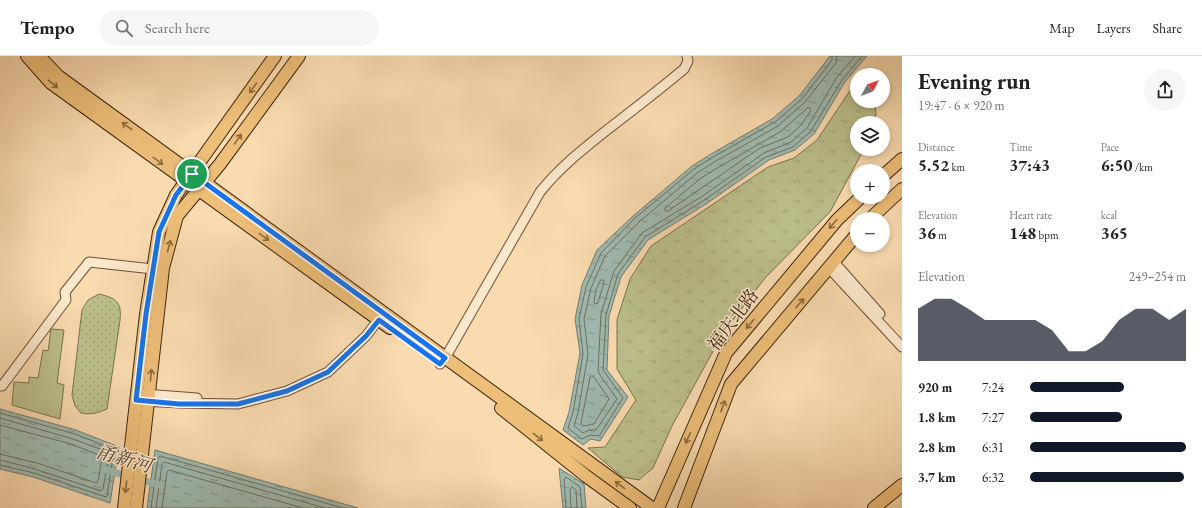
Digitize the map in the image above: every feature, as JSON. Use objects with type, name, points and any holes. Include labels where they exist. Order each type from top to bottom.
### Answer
[{"type":"main road","points":[[26,56],[51,83],[202,186],[380,315],[442,361],[586,476],[630,508]]},
{"type":"main road","points":[[39,56],[58,76],[189,178]]},
{"type":"main road","points":[[136,508],[144,442],[142,397],[146,314],[159,232],[176,195],[275,56]]},
{"type":"main road","points":[[124,508],[132,439],[142,397],[163,268],[177,216],[220,164],[299,56]]},
{"type":"main road","points":[[890,170],[902,159]]},
{"type":"main road","points":[[877,212],[902,189]]},
{"type":"main road","name":"福庆北路","points":[[658,508],[726,353],[836,220],[853,204]]},
{"type":"main road","points":[[684,508],[731,384],[850,243]]},
{"type":"main road","points":[[442,361],[566,446],[652,508]]},
{"type":"main road","points":[[874,508],[902,485]]},
{"type":"street","points":[[442,361],[540,192],[563,166],[684,69],[688,61],[687,56]]},
{"type":"street","points":[[0,386],[2,386],[66,300],[65,292],[89,262],[153,269]]},
{"type":"street","points":[[832,265],[902,340]]},
{"type":"street","points":[[832,265],[902,347]]},
{"type":"street","points":[[142,397],[202,399],[238,398],[281,388],[321,370],[358,339],[380,315]]},
{"type":"green space","points":[[850,90],[850,108],[876,108],[875,116],[850,116],[850,156],[860,156],[856,164],[850,164],[850,175],[830,212],[765,278],[723,333],[672,426],[653,468],[639,480],[622,477],[588,448],[605,447],[636,400],[617,369],[617,320],[630,279],[651,246],[768,167],[794,158],[817,140]]},
{"type":"green space","points":[[99,294],[110,297],[117,302],[120,309],[120,320],[107,409],[101,412],[85,414],[81,413],[75,406],[72,395],[82,310],[88,300]]},
{"type":"green space","points":[[51,329],[64,330],[57,383],[64,385],[60,419],[12,405],[14,382],[29,383],[29,377],[38,378],[43,350],[48,351]]},
{"type":"water","points":[[830,56],[867,56],[857,68],[850,68],[850,76],[814,134],[795,150],[769,160],[706,204],[648,240],[621,277],[609,316],[607,370],[628,397],[600,441],[591,439],[583,445],[563,430],[569,412],[580,353],[575,319],[582,285],[597,250],[633,216],[692,166],[772,119],[799,96]]},
{"type":"water","points":[[0,409],[76,430],[119,447],[110,503],[33,477],[0,469]]},
{"type":"water","points":[[155,450],[358,508],[147,508]]},
{"type":"water","points":[[559,468],[584,484],[586,508],[563,508]]},
{"type":"waterway","name":"甬新河","points":[[106,470],[159,485]]},
{"type":"route","points":[[192,174],[445,358],[440,364],[379,320],[366,336],[328,372],[287,391],[238,404],[179,404],[136,400],[146,314],[159,232],[176,195],[192,174]]}]
